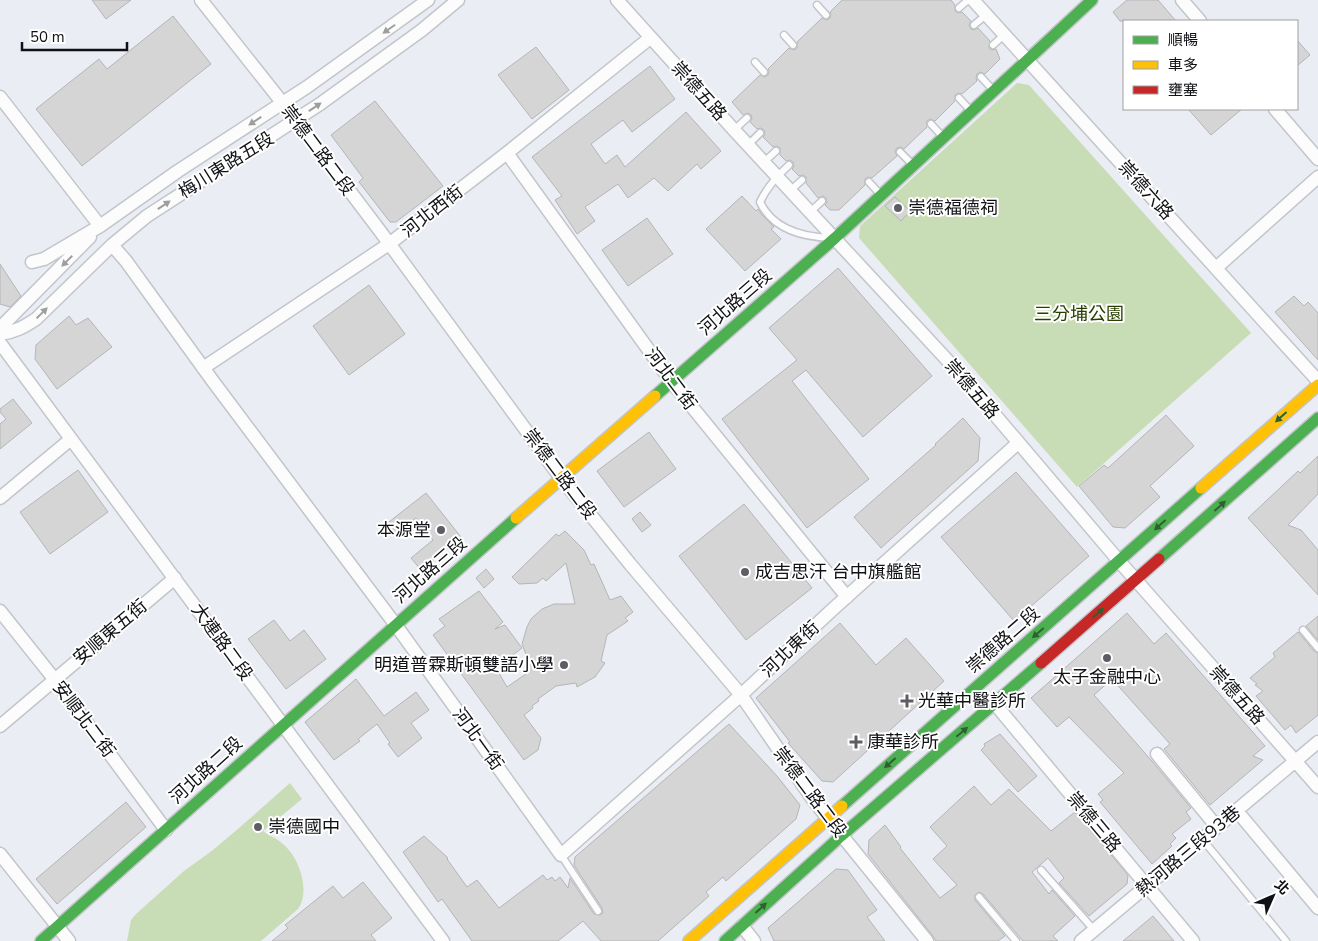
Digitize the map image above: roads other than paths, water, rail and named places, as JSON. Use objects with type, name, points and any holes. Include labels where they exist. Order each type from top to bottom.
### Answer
[{"type":"main road","name":"河北路三段","points":[[395,624],[835,238],[1092,0]]},
{"type":"main road","name":"崇德路二段","points":[[688,941],[1318,385]]},
{"type":"main road","points":[[725,941],[841,836],[995,704],[1318,418]]},
{"type":"main road","name":"河北路二段","points":[[41,941],[395,624]]},
{"type":"street","name":"崇德二路二段","points":[[201,0],[296,120],[562,478],[630,564],[741,695],[772,742],[841,836],[927,941]]},
{"type":"street","name":"梅川東路五段","points":[[32,262],[44,259],[100,226],[178,171],[282,103],[428,0]]},
{"type":"street","name":"梅川東路五段","points":[[0,334],[14,332],[36,319],[112,245],[147,216],[183,191],[296,120],[422,30],[458,0]]},
{"type":"street","name":"崇德五路","points":[[617,0],[734,130],[962,376],[1119,561],[1318,787]]},
{"type":"street","name":"崇德六路","points":[[973,0],[1318,381]]},
{"type":"street","points":[[1182,0],[1199,20]]},
{"type":"street","name":"河北西街","points":[[203,368],[389,244],[507,153],[650,38]]},
{"type":"street","points":[[0,97],[100,226]]},
{"type":"street","points":[[1276,110],[1318,159]]},
{"type":"street","name":"河北二街","points":[[507,153],[671,381],[847,597]]},
{"type":"street","points":[[1216,268],[1318,177]]},
{"type":"street","name":"梅川東路五段","points":[[0,328],[100,226]]},
{"type":"street","name":"河北一街","points":[[112,245],[126,260],[203,368],[395,624],[561,855]]},
{"type":"street","name":"大連路二段","points":[[0,343],[443,941]]},
{"type":"street","points":[[0,498],[71,439]]},
{"type":"street","name":"河北東街","points":[[561,855],[741,695],[1018,443]]},
{"type":"street","name":"安順東五街","points":[[0,726],[175,578]]},
{"type":"street","name":"安順北二街","points":[[0,611],[55,680],[166,830]]},
{"type":"street","name":"崇德三路","points":[[995,704],[1193,941]]},
{"type":"street","name":"熱河路三段93巷","points":[[1081,941],[1318,742]]},
{"type":"street","points":[[1156,754],[1217,827]]},
{"type":"street","points":[[1237,811],[1318,908]]},
{"type":"street","points":[[0,854],[69,941]]},
{"type":"street","points":[[742,926],[754,941]]},
{"type":"lane","points":[[959,8],[968,0]]},
{"type":"lane","points":[[817,6],[826,15]]},
{"type":"lane","points":[[974,25],[986,15]]},
{"type":"lane","points":[[784,35],[794,45]]},
{"type":"lane","points":[[993,45],[1004,35]]},
{"type":"lane","points":[[755,62],[764,72]]},
{"type":"lane","points":[[981,77],[994,90]]},
{"type":"lane","points":[[959,98],[972,111]]},
{"type":"lane","points":[[734,130],[746,118]]},
{"type":"lane","points":[[931,124],[943,137]]},
{"type":"lane","points":[[748,145],[760,133]]},
{"type":"lane","points":[[764,162],[776,151]]},
{"type":"lane","points":[[900,152],[913,165]]},
{"type":"lane","points":[[789,165],[777,176],[760,202],[764,211],[782,227],[797,233],[813,237],[835,238]]},
{"type":"lane","points":[[791,190],[802,180]]},
{"type":"lane","points":[[869,182],[881,195]]},
{"type":"lane","points":[[810,212],[822,202]]},
{"type":"lane","points":[[1303,630],[1318,648]]},
{"type":"lane","points":[[1202,840],[1286,941]]},
{"type":"lane","points":[[561,855],[598,911]]},
{"type":"lane","points":[[1041,870],[1094,930]]},
{"type":"lane","points":[[978,897],[1016,941]]},
{"type":"place","name":"崇德福德祠","points":[[898,208]]},
{"type":"place","name":"本源堂","points":[[441,530]]},
{"type":"place","name":"成吉思汗 台中旗艦館","points":[[745,572]]},
{"type":"place","name":"太子金融中心","points":[[1107,658]]},
{"type":"place","name":"明道普霖斯頓雙語小學","points":[[564,665]]},
{"type":"place","name":"光華中醫診所","points":[[907,701]]},
{"type":"place","name":"康華診所","points":[[856,742]]},
{"type":"place","name":"崇德國中","points":[[258,827]]},
{"type":"park label","name":"三分埔公園","points":[[1079,314]]}]
